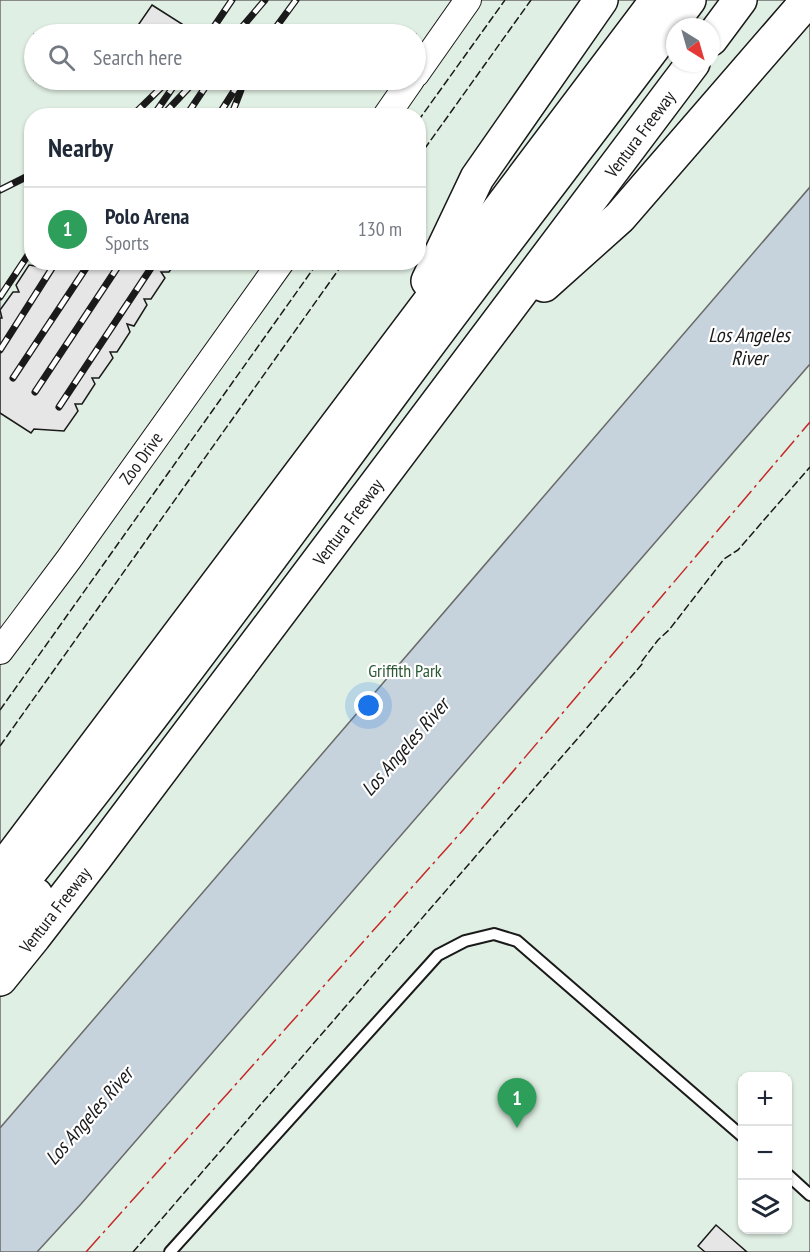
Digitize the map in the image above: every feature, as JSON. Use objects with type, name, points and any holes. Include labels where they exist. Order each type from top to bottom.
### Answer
[{"type":"highway","points":[[399,344],[477,178],[601,0]]},
{"type":"highway","points":[[0,872],[657,0]]},
{"type":"highway","points":[[0,909],[54,843],[185,672],[689,0]]},
{"type":"highway","points":[[694,18],[708,0]]},
{"type":"highway","points":[[720,27],[740,0]]},
{"type":"highway","points":[[489,335],[620,217],[808,0]]},
{"type":"highway","points":[[0,941],[79,842],[666,56]]},
{"type":"highway","name":"Ventura Freeway","points":[[0,979],[77,882],[686,72]]},
{"type":"street","points":[[426,60],[468,0]]},
{"type":"street","points":[[392,108],[404,90]]},
{"type":"street","name":"Zoo Drive","points":[[0,651],[69,559],[275,270]]},
{"type":"lane","points":[[170,1252],[438,955],[465,941],[494,934],[517,940],[738,1133]]},
{"type":"lane","points":[[792,1179],[810,1195]]},
{"type":"green space","name":"Griffith Park","points":[[0,0],[810,0],[810,1252],[0,1252]]},
{"type":"water","name":"Los Angeles River","points":[[810,187],[810,364],[81,1204],[37,1252],[0,1252],[0,1128]]},
{"type":"building","points":[[152,5],[182,24],[139,24]]},
{"type":"building","points":[[26,270],[170,270],[161,272],[165,278],[151,299],[144,299],[147,305],[134,326],[127,324],[130,332],[117,352],[110,352],[113,358],[99,378],[92,378],[95,384],[82,404],[75,404],[78,411],[64,431],[34,429],[31,433],[0,413],[0,318],[2,318],[0,310],[13,292],[19,292],[16,285]]},
{"type":"building","points":[[716,1225],[747,1252],[705,1252],[698,1246]]},
{"type":"railway","points":[[216,24],[232,0]]},
{"type":"railway","points":[[245,24],[265,0]]},
{"type":"railway","points":[[278,24],[296,0]]},
{"type":"railway","points":[[140,108],[159,90]]},
{"type":"railway","points":[[159,108],[171,90]]},
{"type":"railway","points":[[170,108],[187,90]]},
{"type":"railway","points":[[191,108],[203,90]]},
{"type":"railway","points":[[223,108],[235,90]]},
{"type":"railway","points":[[234,108],[241,90]]},
{"type":"railway","points":[[0,190],[24,178]]},
{"type":"railway","points":[[0,297],[24,261]]},
{"type":"railway","points":[[0,350],[51,270]]},
{"type":"railway","points":[[13,378],[85,270]]},
{"type":"railway","points":[[35,392],[116,270]]},
{"type":"railway","points":[[59,407],[150,270]]},
{"type":"fence","points":[[426,110],[505,0]]},
{"type":"fence","points":[[426,147],[531,0]]},
{"type":"fence","points":[[0,710],[312,270]]},
{"type":"fence","points":[[0,746],[338,270]]},
{"type":"fence","points":[[133,1252],[643,663],[642,661],[658,640],[669,630],[724,559],[738,550],[810,467]]},
{"type":"power","points":[[86,1252],[464,829],[810,422]]},
{"type":"place","name":"Polo Arena","points":[[517,1128]]}]
